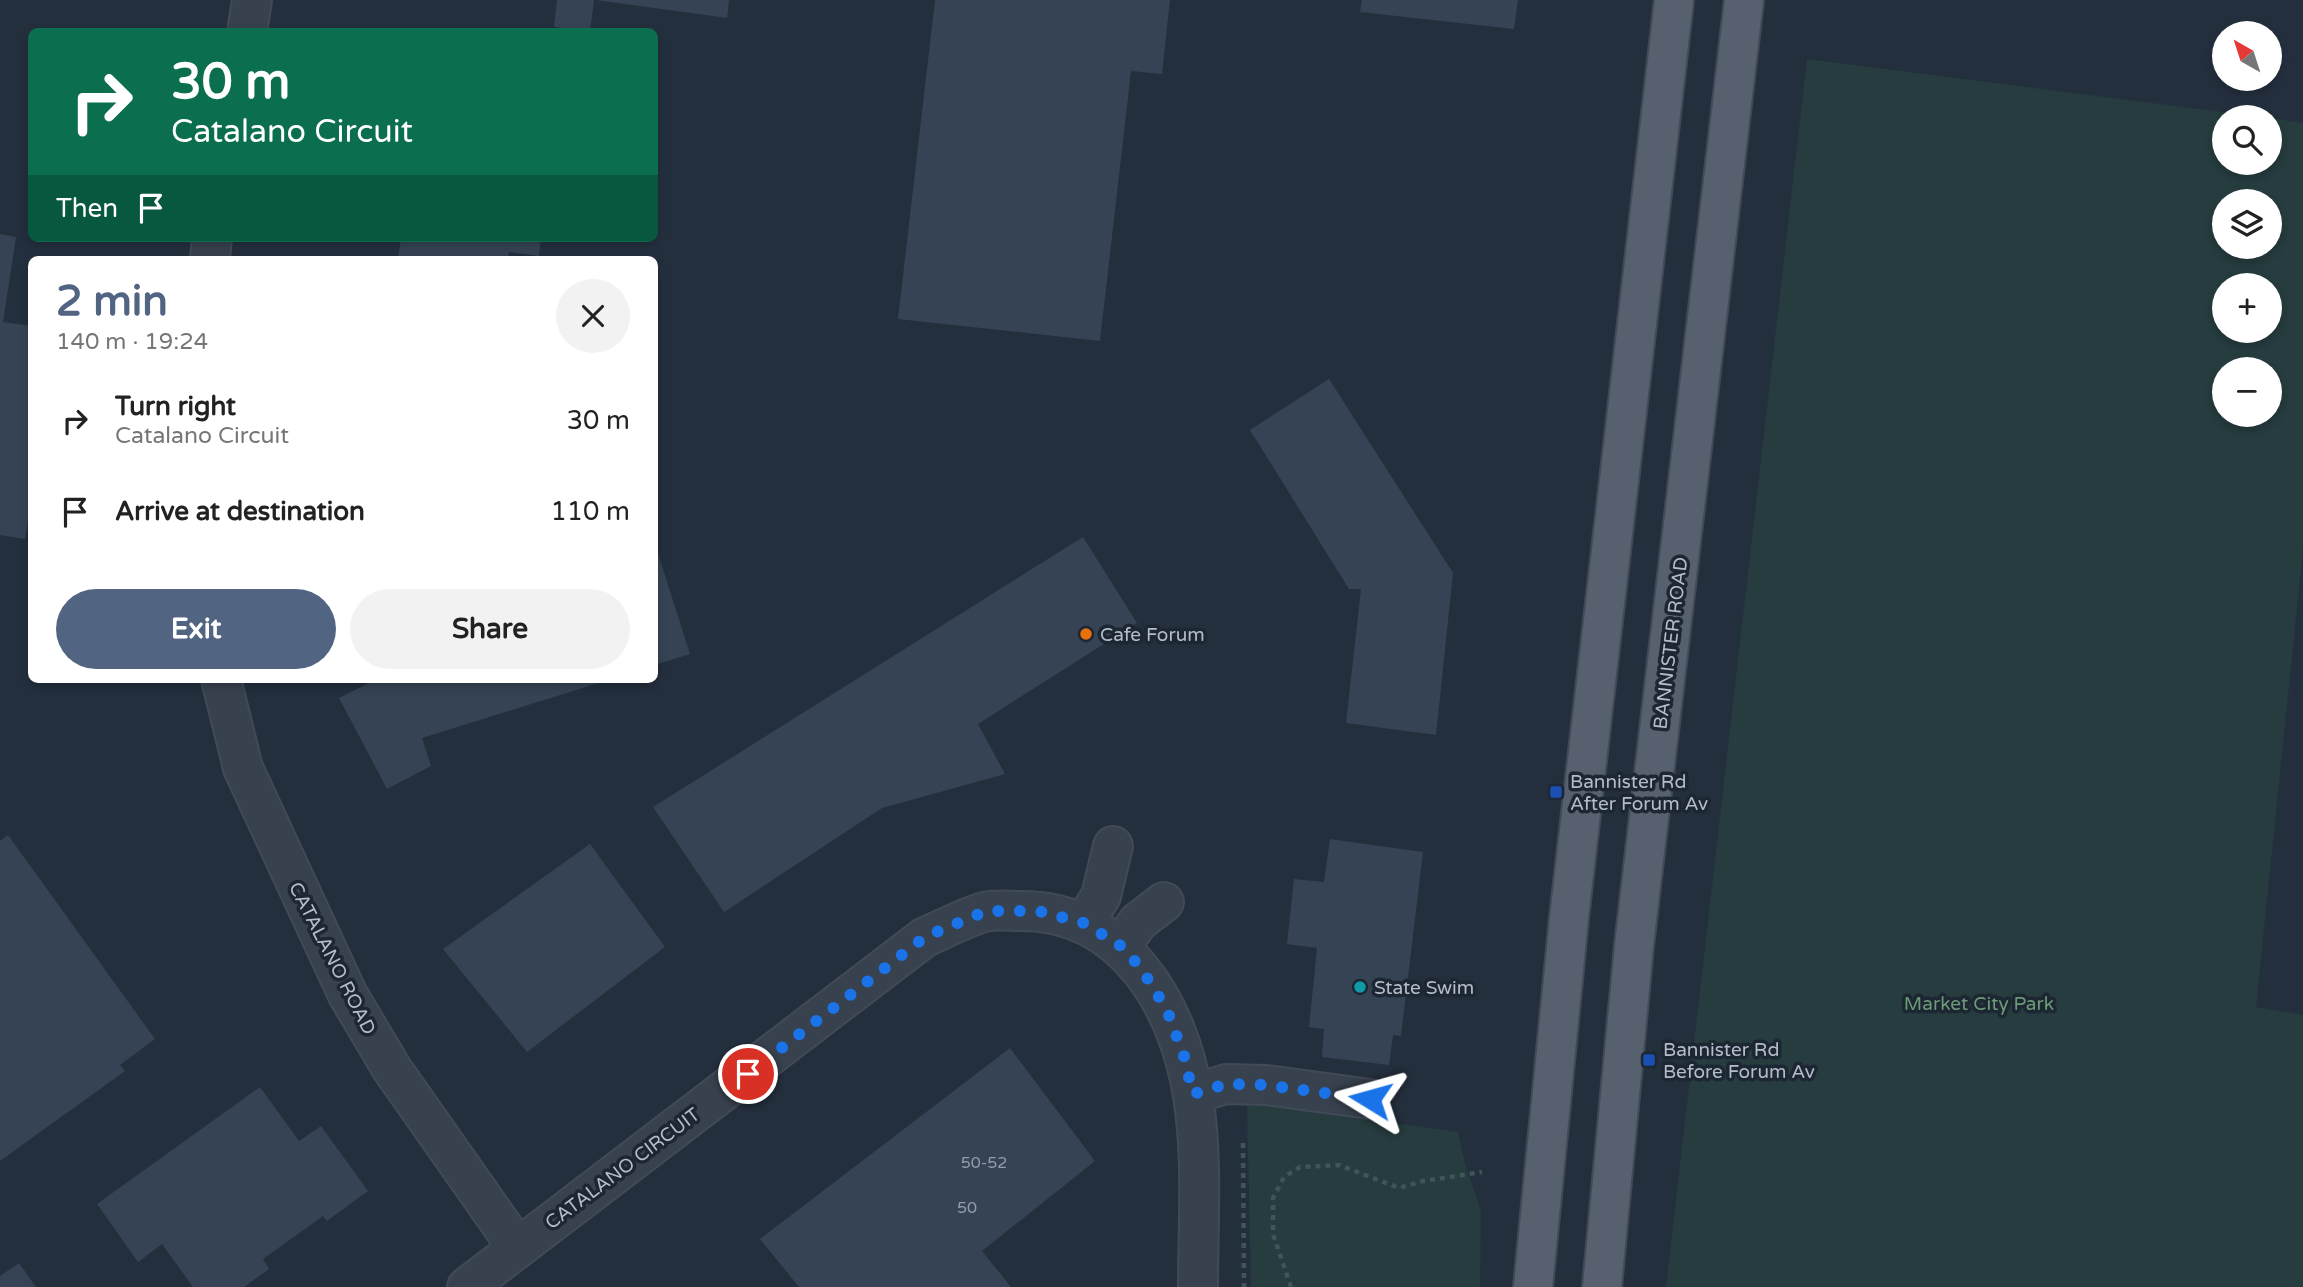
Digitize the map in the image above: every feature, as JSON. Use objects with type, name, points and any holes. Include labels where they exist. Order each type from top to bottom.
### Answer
[{"type":"main road","points":[[1533,1287],[1569,918],[1674,0]]},
{"type":"main road","name":"BANNISTER ROAD","points":[[1602,1287],[1634,946],[1744,0]]},
{"type":"street","points":[[248,28],[252,0]]},
{"type":"street","name":"CATALANO ROAD","points":[[222,683],[243,768],[348,995],[392,1069],[517,1247]]},
{"type":"street","points":[[1084,923],[1101,896],[1113,846]]},
{"type":"street","points":[[1121,946],[1138,922],[1164,902]]},
{"type":"street","name":"CATALANO CIRCUIT","points":[[467,1287],[925,937],[986,911],[1038,911],[1084,923],[1121,946],[1141,968],[1167,1010],[1184,1056],[1198,1132],[1198,1287]]},
{"type":"street","points":[[1193,1094],[1266,1071],[1370,1099]]},
{"type":"path","points":[[1243,1143],[1244,1287]]},
{"type":"path","points":[[1291,1287],[1273,1234],[1273,1198],[1284,1177],[1300,1167],[1339,1165],[1398,1188],[1482,1171]]},
{"type":"green space","name":"Market City Park","points":[[1807,59],[2212,111],[2212,175],[2282,175],[2282,120],[2303,123],[2303,549],[2256,1007],[2303,1015],[2303,1287],[1666,1287]]},
{"type":"green space","points":[[1247,1102],[1458,1132],[1465,1164],[1481,1211],[1480,1287],[1251,1287]]},
{"type":"building","points":[[557,0],[594,0],[590,28],[554,27]]},
{"type":"building","points":[[596,0],[729,0],[727,18]]},
{"type":"building","points":[[935,0],[1170,0],[1162,74],[1131,71],[1100,341],[898,319]]},
{"type":"building","points":[[1362,0],[1518,0],[1514,29],[1360,12]]},
{"type":"building","points":[[0,234],[16,237],[3,322],[28,325],[28,521],[25,539],[0,535]]},
{"type":"building","points":[[400,242],[541,242],[539,256],[509,252],[508,256],[398,256]]},
{"type":"building","points":[[1329,379],[1453,573],[1436,735],[1346,723],[1361,589],[1349,589],[1250,430]]},
{"type":"building","points":[[1083,537],[1137,623],[978,724],[1005,774],[882,808],[724,912],[653,807]]},
{"type":"building","points":[[658,554],[690,654],[658,664]]},
{"type":"building","points":[[369,683],[598,683],[422,738],[431,766],[387,789],[339,698]]},
{"type":"building","points":[[8,835],[155,1039],[120,1065],[125,1071],[0,1161],[0,841]]},
{"type":"building","name":"State Swim","points":[[1330,839],[1423,852],[1401,1036],[1393,1035],[1389,1065],[1322,1057],[1324,1029],[1309,1027],[1317,948],[1287,944],[1294,879],[1324,882]]},
{"type":"building","points":[[590,844],[665,947],[527,1052],[443,949]]},
{"type":"building","points":[[1010,1048],[1095,1161],[982,1251],[1011,1287],[799,1287],[760,1239]]},
{"type":"building","points":[[260,1087],[299,1141],[321,1126],[368,1191],[327,1221],[323,1216],[263,1259],[269,1269],[244,1287],[193,1287],[162,1244],[138,1262],[97,1204]]},
{"type":"building","points":[[19,1263],[36,1287],[0,1287],[0,1276]]},
{"type":"place","name":"Cafe Forum","points":[[1086,634]]},
{"type":"place","name":"Bannister Rd After Forum Av","points":[[1556,792]]},
{"type":"place","name":"State Swim","points":[[1360,987]]},
{"type":"place","name":"Bannister Rd Before Forum Av","points":[[1649,1060]]},
{"type":"route","points":[[748,1074],[925,937],[986,911],[1038,911],[1084,923],[1121,946],[1141,968],[1167,1010],[1184,1056],[1193,1094],[1226,1084],[1266,1085],[1370,1099]]}]
